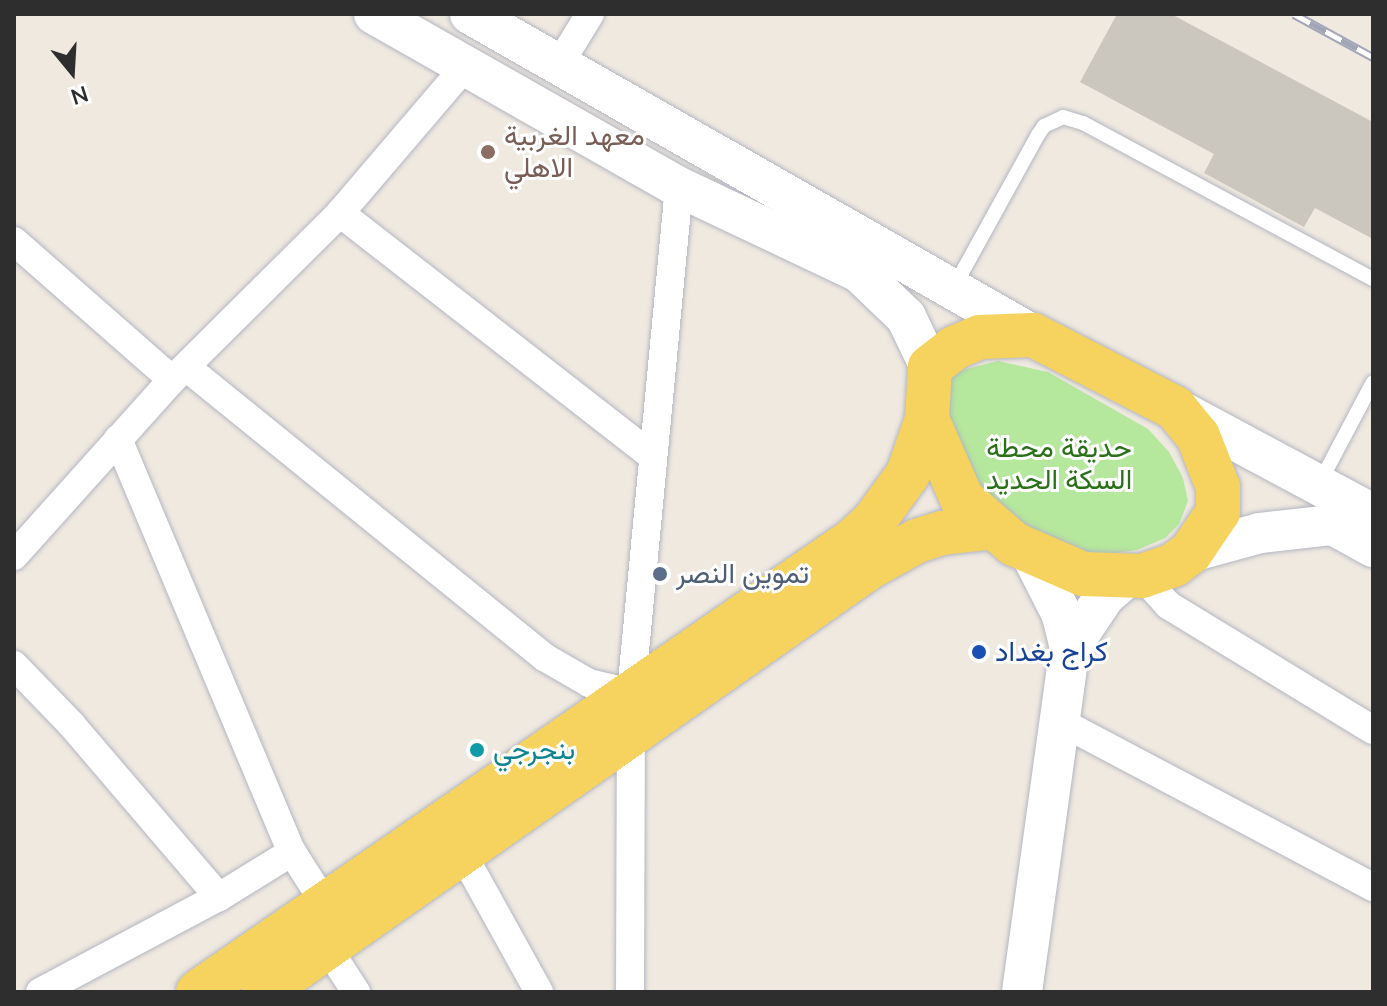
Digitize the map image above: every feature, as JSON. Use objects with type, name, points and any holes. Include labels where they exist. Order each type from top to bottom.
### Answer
[{"type":"main road","points":[[263,992],[462,853],[631,714],[852,541],[874,521],[908,474],[927,419],[930,367],[906,317],[859,272],[679,187],[464,68],[374,14]]},
{"type":"main road","points":[[470,14],[1033,335],[1373,514]]},
{"type":"main road","points":[[930,367],[954,348],[980,337],[1033,335]]},
{"type":"main road","points":[[927,419],[962,499],[994,527],[1030,552],[1083,574],[1134,576],[1174,565],[1191,552],[1218,512],[1218,487],[1198,436],[1175,408]]},
{"type":"main road","points":[[1191,552],[1260,533],[1333,525],[1373,547]]},
{"type":"main road","points":[[198,992],[325,904],[893,553],[942,533],[994,527]]},
{"type":"main road","points":[[1022,992],[1070,648],[1062,615],[1030,552]]},
{"type":"main road","points":[[1070,648],[1105,596],[1134,576]]},
{"type":"street","points":[[560,63],[590,14]]},
{"type":"street","points":[[14,556],[179,373],[340,213],[464,68]]},
{"type":"street","points":[[630,992],[631,714],[651,455],[679,187]]},
{"type":"street","points":[[340,213],[651,455]]},
{"type":"street","points":[[14,241],[544,657],[589,683],[631,714]]},
{"type":"street","points":[[118,439],[292,852],[325,904]]},
{"type":"street","points":[[1134,576],[1168,605],[1373,730]]},
{"type":"street","points":[[14,665],[71,724],[219,897]]},
{"type":"street","points":[[1061,722],[1373,887]]},
{"type":"street","points":[[40,992],[219,897],[292,852]]},
{"type":"street","points":[[462,853],[539,992]]},
{"type":"street","points":[[327,947],[356,992]]},
{"type":"lane","points":[[954,288],[1038,135],[1053,120],[1063,117],[1083,123],[1373,279]]},
{"type":"lane","points":[[1319,485],[1373,382]]},
{"type":"green space","name":"حديقة محطة السكة الحديد","points":[[998,361],[1048,372],[1148,429],[1169,452],[1183,478],[1188,501],[1179,524],[1165,538],[1137,550],[1105,554],[1066,549],[992,510],[953,455],[943,383],[954,372]]},
{"type":"building","points":[[1117,14],[1171,14],[1373,122],[1373,239],[1315,208],[1304,227],[1204,173],[1214,154],[1080,82]]},
{"type":"railway","points":[[1294,14],[1373,57]]},
{"type":"place","name":"معهد الغربية الاهلي","points":[[488,152]]},
{"type":"place","name":"تموين النصر","points":[[660,574]]},
{"type":"place","name":"كراج بغداد","points":[[979,652]]},
{"type":"place","name":"بنجرجي","points":[[477,750]]}]
